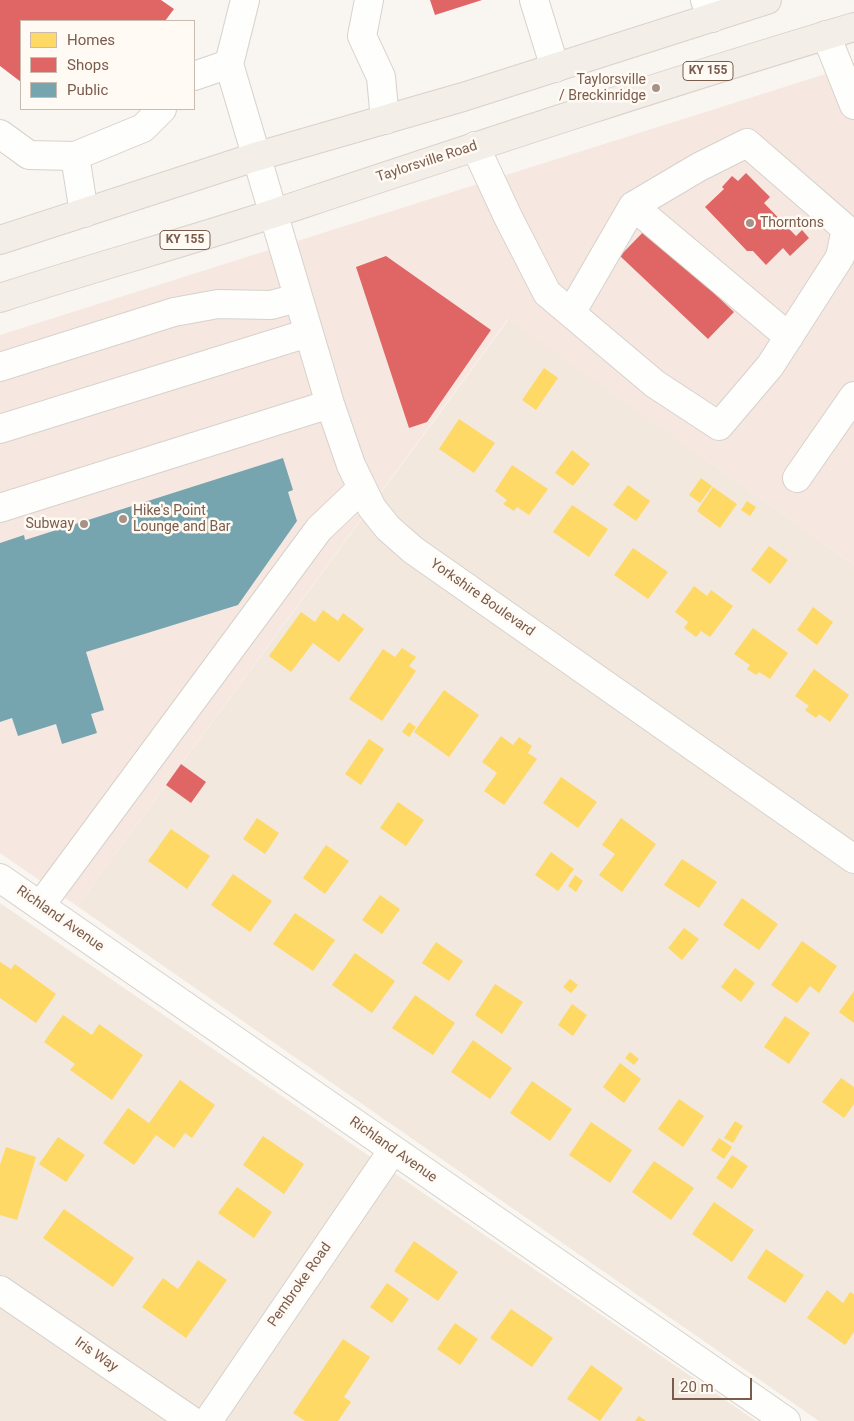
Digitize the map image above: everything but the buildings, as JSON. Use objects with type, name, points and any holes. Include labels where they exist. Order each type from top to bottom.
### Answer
[{"type":"main road","points":[[0,240],[255,158],[555,68],[708,9],[767,0]]},
{"type":"main road","name":"Taylorsville Road","points":[[0,298],[273,214],[720,66],[854,27]]},
{"type":"street","points":[[370,0],[362,36],[381,77],[385,120]]},
{"type":"street","points":[[534,0],[555,68]]},
{"type":"street","points":[[195,76],[228,64],[241,2]]},
{"type":"street","points":[[826,35],[854,104]]},
{"type":"street","name":"Yorkshire Boulevard","points":[[228,64],[330,404],[351,465],[372,508],[388,528],[413,550],[854,859]]},
{"type":"street","points":[[0,134],[29,154],[75,156],[143,128],[161,110]]},
{"type":"street","points":[[475,146],[508,217],[547,293],[570,313],[655,384],[719,426],[770,366],[840,257],[846,228],[747,143],[699,167],[633,206],[570,313]]},
{"type":"street","points":[[75,156],[84,213]]},
{"type":"street","points":[[633,206],[788,337]]},
{"type":"street","points":[[0,367],[174,312],[218,304],[271,305],[297,298]]},
{"type":"street","points":[[0,429],[308,333]]},
{"type":"street","points":[[797,478],[854,396]]},
{"type":"street","points":[[0,508],[330,404]]},
{"type":"street","points":[[40,906],[319,529],[362,488]]},
{"type":"street","name":"Richland Avenue","points":[[0,878],[786,1421]]},
{"type":"street","name":"Pembroke Road","points":[[208,1421],[393,1150]]},
{"type":"street","name":"Iris Way","points":[[0,1290],[192,1421]]},
{"type":"shaded area","points":[[854,65],[854,565],[508,319],[77,906],[0,853],[0,335]]},
{"type":"shaded area","points":[[509,319],[854,565],[854,1421],[819,1421],[77,906]]},
{"type":"shaded area","points":[[0,903],[756,1421],[0,1421]]},
{"type":"place","name":"Taylorsville / Breckinridge","points":[[656,88]]},
{"type":"place","name":"Thorntons","points":[[750,223]]},
{"type":"place","name":"Hike's Point Lounge and Bar","points":[[123,519]]},
{"type":"place","name":"Subway","points":[[84,524]]}]
